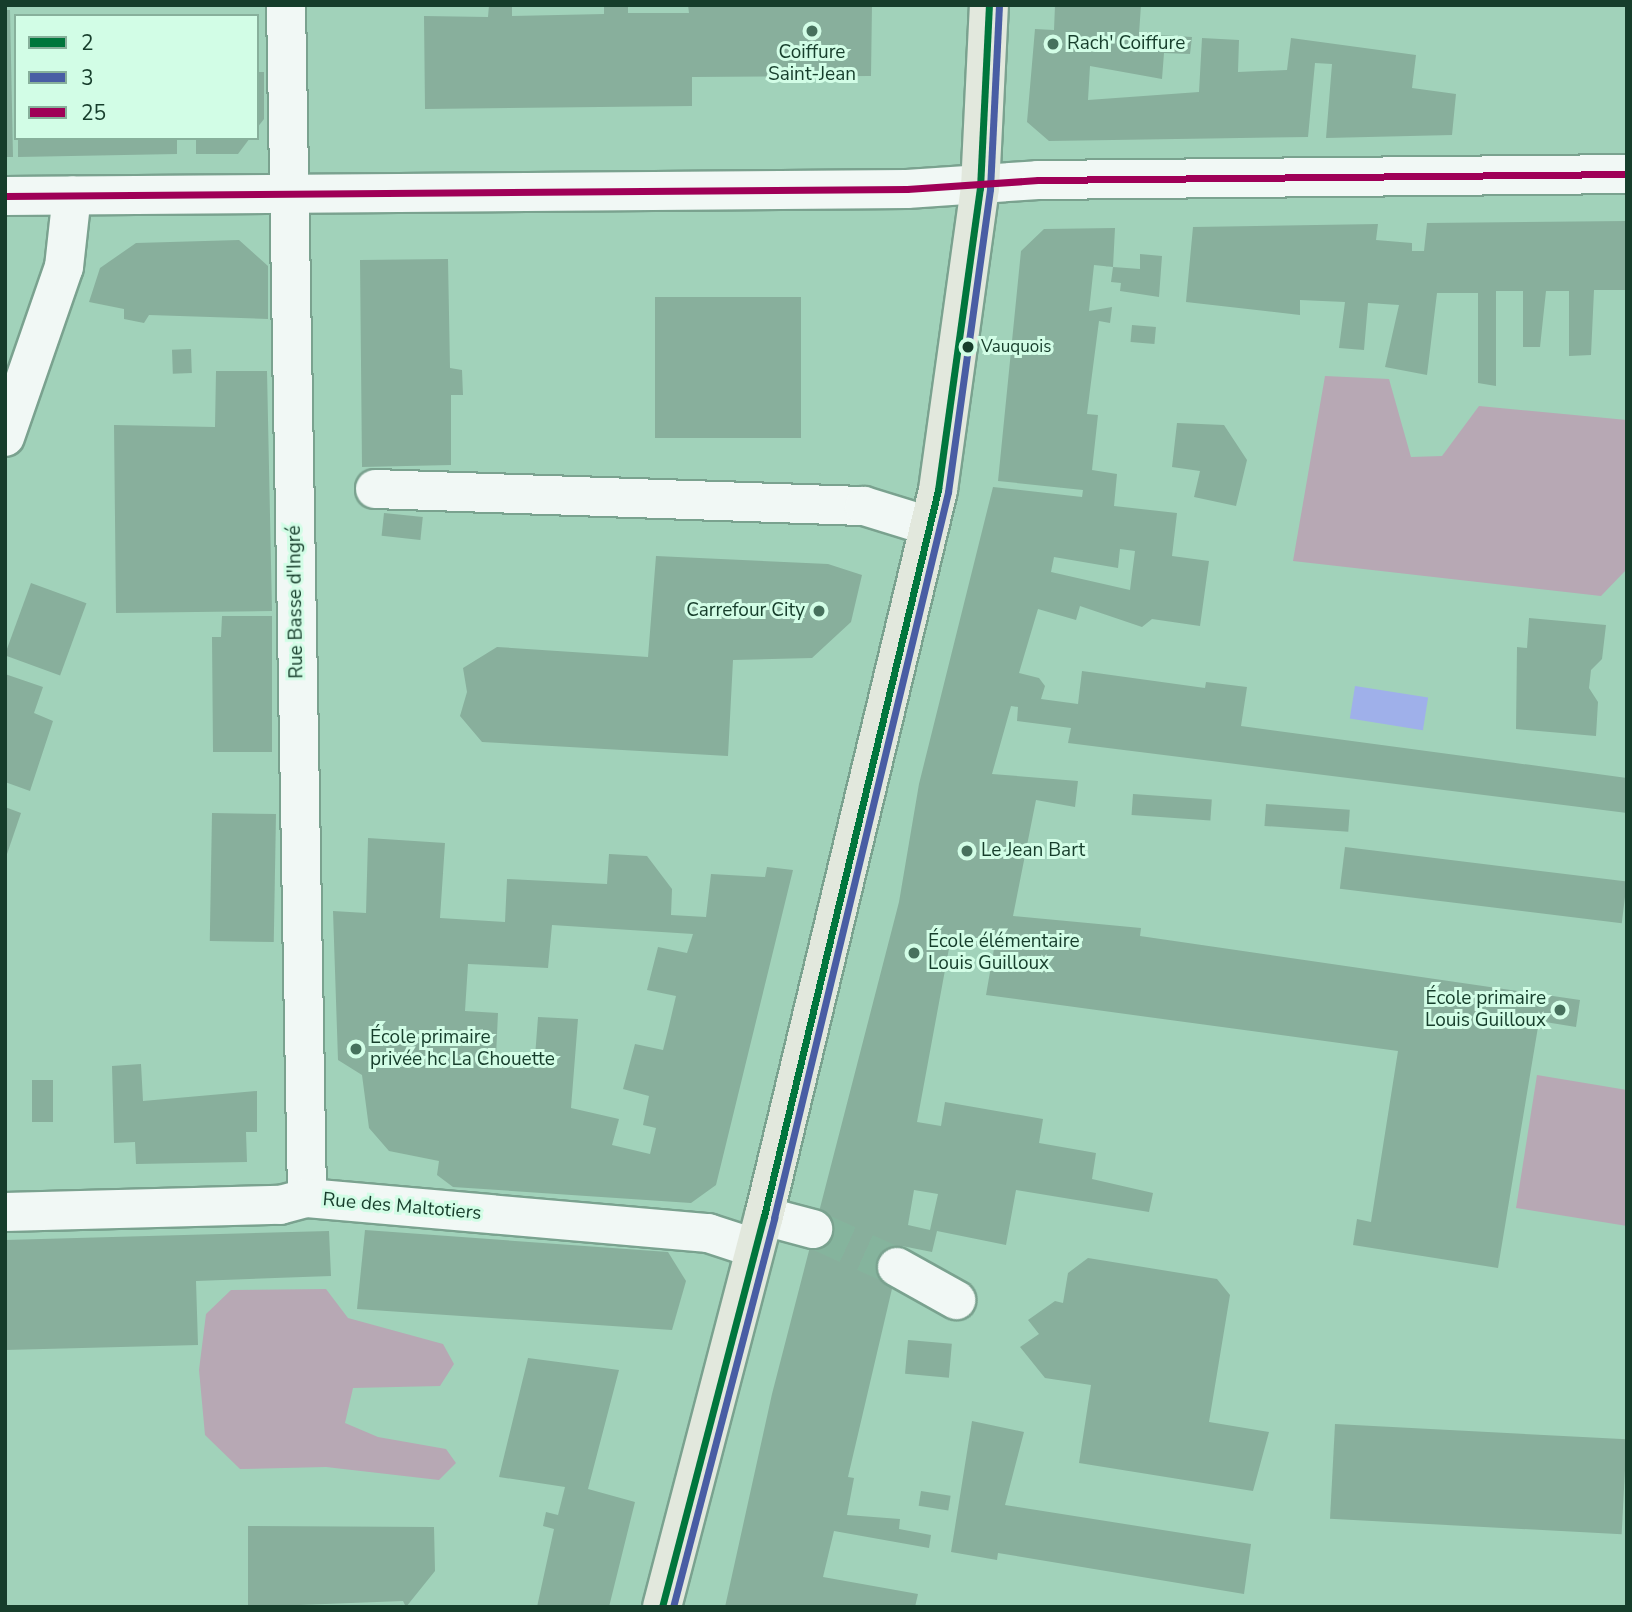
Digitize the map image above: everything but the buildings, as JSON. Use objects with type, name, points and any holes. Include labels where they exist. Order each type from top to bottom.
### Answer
[{"type":"main road","points":[[662,1607],[759,1232],[929,526],[980,188],[989,5]]},
{"type":"street","name":"Rue Basse d'Ingré","points":[[286,5],[287,192],[307,1198]]},
{"type":"street","points":[[5,196],[980,188],[1038,180],[1627,174]]},
{"type":"street","points":[[5,437],[64,267],[72,195]]},
{"type":"street","points":[[375,489],[864,506],[929,526]]},
{"type":"street","name":"Rue des Maltotiers","points":[[5,1212],[280,1205],[307,1198],[708,1233],[813,1229]]},
{"type":"street","points":[[897,1267],[956,1300]]},
{"type":"shaded area","points":[[1325,376],[1389,379],[1411,457],[1442,456],[1479,406],[1627,420],[1627,569],[1601,596],[1293,561]]},
{"type":"shaded area","points":[[1537,1075],[1627,1090],[1627,1226],[1516,1208]]},
{"type":"shaded area","points":[[326,1289],[348,1318],[443,1344],[454,1364],[440,1386],[353,1388],[345,1423],[378,1437],[446,1449],[456,1463],[439,1480],[326,1467],[240,1469],[205,1435],[199,1370],[206,1314],[231,1290]]},
{"type":"water","points":[[1355,686],[1428,698],[1423,730],[1350,719]]},
{"type":"tunnel","points":[[813,1229],[897,1267]]},
{"type":"transit line","name":"2","points":[[662,1607],[764,1216],[938,490],[980,188],[989,5]]},
{"type":"transit line","name":"3","points":[[673,1607],[774,1218],[948,492],[990,189],[999,6]]},
{"type":"transit line","name":"25","points":[[5,196],[907,189],[1038,180],[1627,174]]},
{"type":"place","name":"Coiffure Saint-Jean","points":[[812,31]]},
{"type":"place","name":"Rach' Coiffure","points":[[1053,44]]},
{"type":"place","name":"Vauquois","points":[[968,347]]},
{"type":"place","name":"Carrefour City","points":[[819,611]]},
{"type":"place","name":"Le Jean Bart","points":[[967,851]]},
{"type":"place","name":"École élémentaire Louis Guilloux","points":[[914,953]]},
{"type":"place","name":"École primaire Louis Guilloux","points":[[1560,1010]]},
{"type":"place","name":"École primaire privée hc La Chouette","points":[[356,1049]]}]
